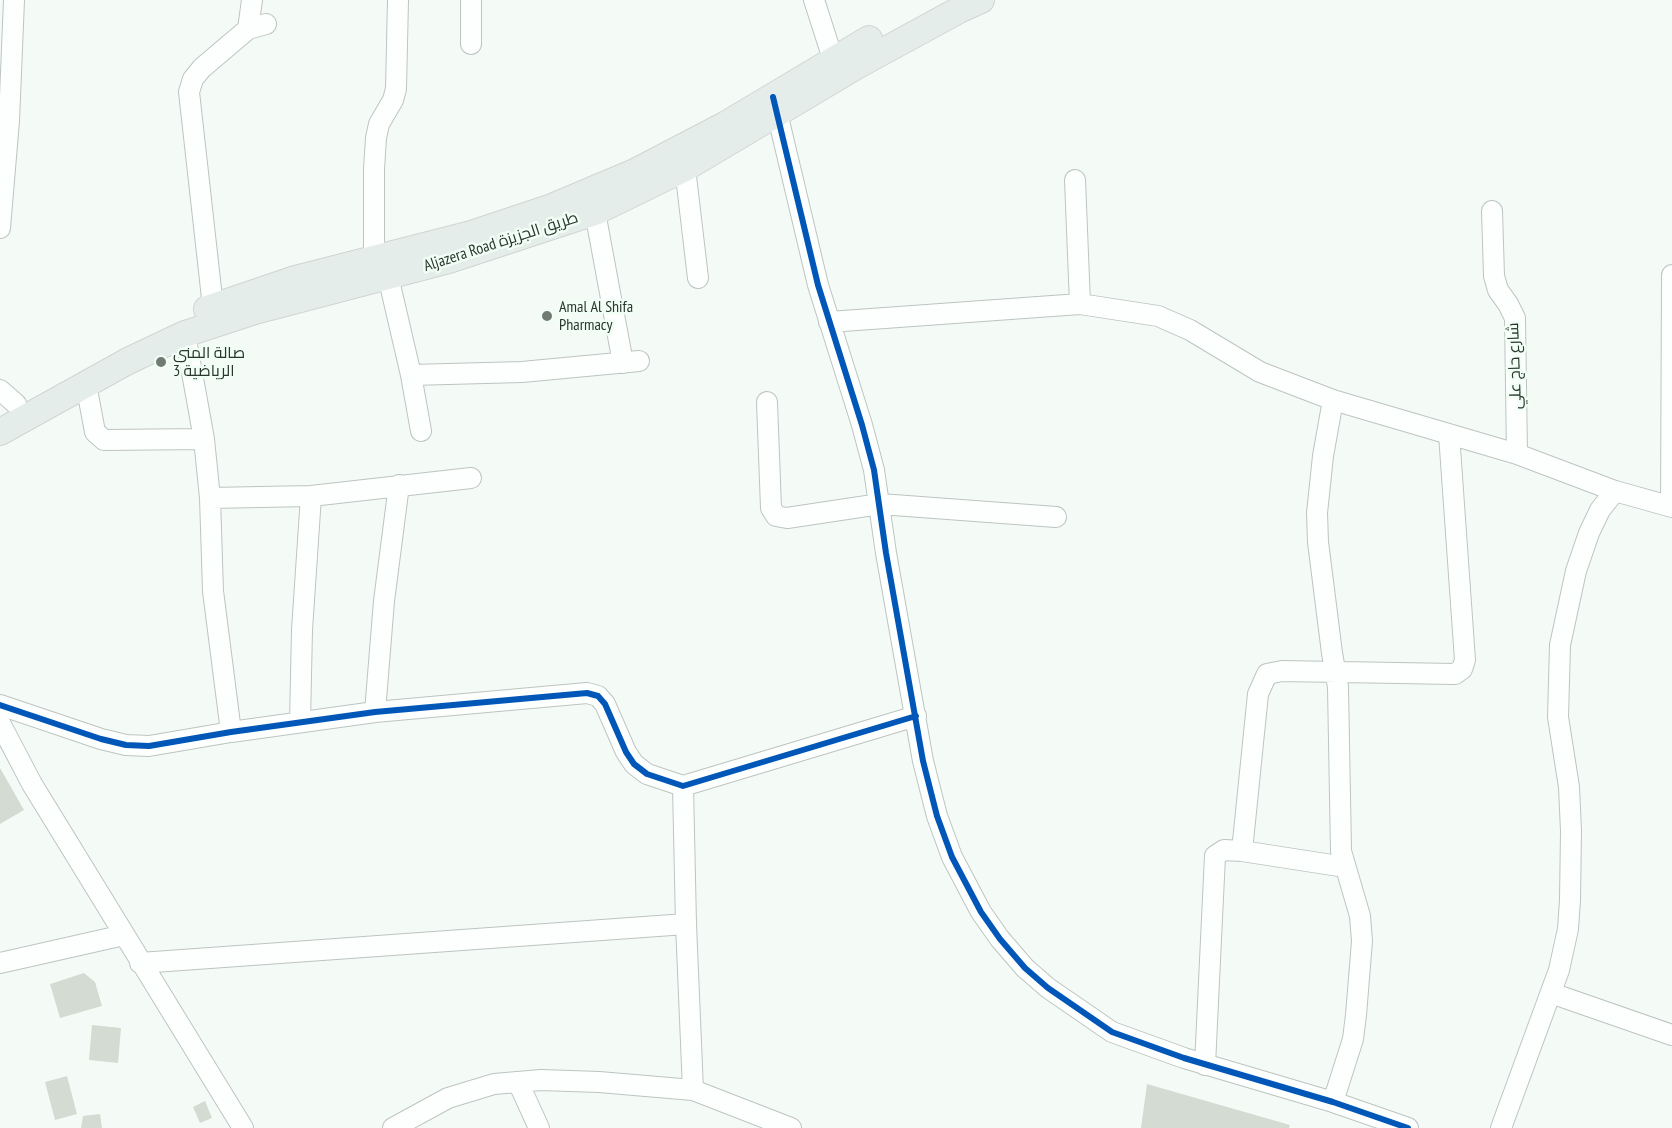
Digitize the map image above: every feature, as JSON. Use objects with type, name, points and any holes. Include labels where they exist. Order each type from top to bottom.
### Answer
[{"type":"main road","name":"Aljazera Road طريق الجزيزة","points":[[5,402],[162,327],[295,279],[381,267],[517,238],[596,212],[685,168],[775,106],[833,59],[940,0]]},
{"type":"main road","name":"Aljazera Road طريق الجزيزة","points":[[0,432],[128,361],[185,334],[552,207],[635,172],[725,125],[775,106],[858,65],[981,0]]},
{"type":"street","points":[[0,228],[14,0]]},
{"type":"street","points":[[213,307],[189,92],[202,68],[257,27],[252,0]]},
{"type":"street","points":[[398,0],[396,89],[393,100],[379,124],[374,169],[381,267],[411,375],[421,431]]},
{"type":"street","points":[[471,0],[471,44]]},
{"type":"street","points":[[814,0],[833,59]]},
{"type":"street","points":[[775,106],[818,285],[862,425],[880,504],[886,553],[923,761],[937,816],[965,884],[1000,939],[1025,968],[1112,1032],[1205,1065],[1333,1102],[1408,1128]]},
{"type":"street","points":[[685,168],[698,278]]},
{"type":"street","points":[[1075,180],[1080,304]]},
{"type":"street","points":[[411,375],[522,372],[631,362],[596,212]]},
{"type":"street","name":"شارع حاج علي","points":[[1492,212],[1494,276],[1497,290],[1508,303],[1515,318],[1517,454]]},
{"type":"street","points":[[829,322],[1080,304],[1158,316],[1190,330],[1260,372],[1333,400],[1517,454],[1615,491],[1671,507],[1672,275]]},
{"type":"street","points":[[185,334],[204,439],[210,498],[213,591],[231,732]]},
{"type":"street","points":[[86,384],[95,432],[104,440],[204,439]]},
{"type":"street","points":[[1333,400],[1323,456],[1317,513],[1321,571],[1338,687],[1341,851],[1360,916],[1362,941],[1353,1039],[1333,1102]]},
{"type":"street","points":[[766,402],[771,508],[776,516],[787,518],[880,504],[1056,517]]},
{"type":"street","points":[[1242,850],[1258,694],[1267,674],[1282,671],[1455,674],[1462,669],[1465,660],[1449,434]]},
{"type":"street","points":[[210,498],[311,496],[471,478]]},
{"type":"street","points":[[375,712],[384,601],[399,485]]},
{"type":"street","points":[[1501,1128],[1559,970],[1568,929],[1571,831],[1569,788],[1558,717],[1560,645],[1576,571],[1589,533],[1600,510],[1615,491]]},
{"type":"street","points":[[300,722],[302,630],[311,496]]},
{"type":"street","points":[[0,705],[101,739],[126,745],[149,746],[375,712],[587,693],[597,696],[605,704],[626,752],[634,764],[647,774],[683,786],[916,716]]},
{"type":"street","points":[[0,723],[32,784],[243,1128]]},
{"type":"street","points":[[683,786],[693,1090]]},
{"type":"street","points":[[1205,1065],[1215,856],[1224,850],[1242,850],[1345,867]]},
{"type":"street","points":[[140,963],[686,924]]},
{"type":"street","points":[[0,963],[124,935]]},
{"type":"street","points":[[1551,993],[1672,1035]]},
{"type":"street","points":[[393,1128],[448,1098],[494,1084],[541,1080],[693,1090],[791,1128]]},
{"type":"street","points":[[518,1082],[539,1128]]},
{"type":"building","points":[[0,768],[24,810],[0,824]]},
{"type":"building","points":[[84,973],[95,982],[102,1006],[60,1018],[50,984]]},
{"type":"building","points":[[92,1025],[121,1028],[118,1063],[89,1060]]},
{"type":"building","points":[[67,1076],[77,1114],[55,1120],[45,1082]]},
{"type":"building","points":[[1147,1084],[1290,1125],[1289,1128],[1141,1128]]},
{"type":"building","points":[[205,1101],[212,1118],[200,1123],[193,1107]]},
{"type":"building","points":[[100,1114],[102,1128],[81,1128],[83,1116]]},
{"type":"cycle path","points":[[773,97],[818,285],[874,470],[886,553],[923,761],[937,816],[952,857],[981,912],[1025,968],[1048,988],[1112,1032],[1184,1058],[1333,1102],[1408,1128]]},
{"type":"cycle path","points":[[0,705],[101,739],[126,745],[149,746],[375,712],[587,693],[598,696],[605,704],[626,752],[634,764],[647,774],[683,786],[916,716]]},
{"type":"place","name":"Amal Al Shifa Pharmacy","points":[[547,316]]},
{"type":"place","name":"صالة المنى الرياضية 3","points":[[161,362]]}]
